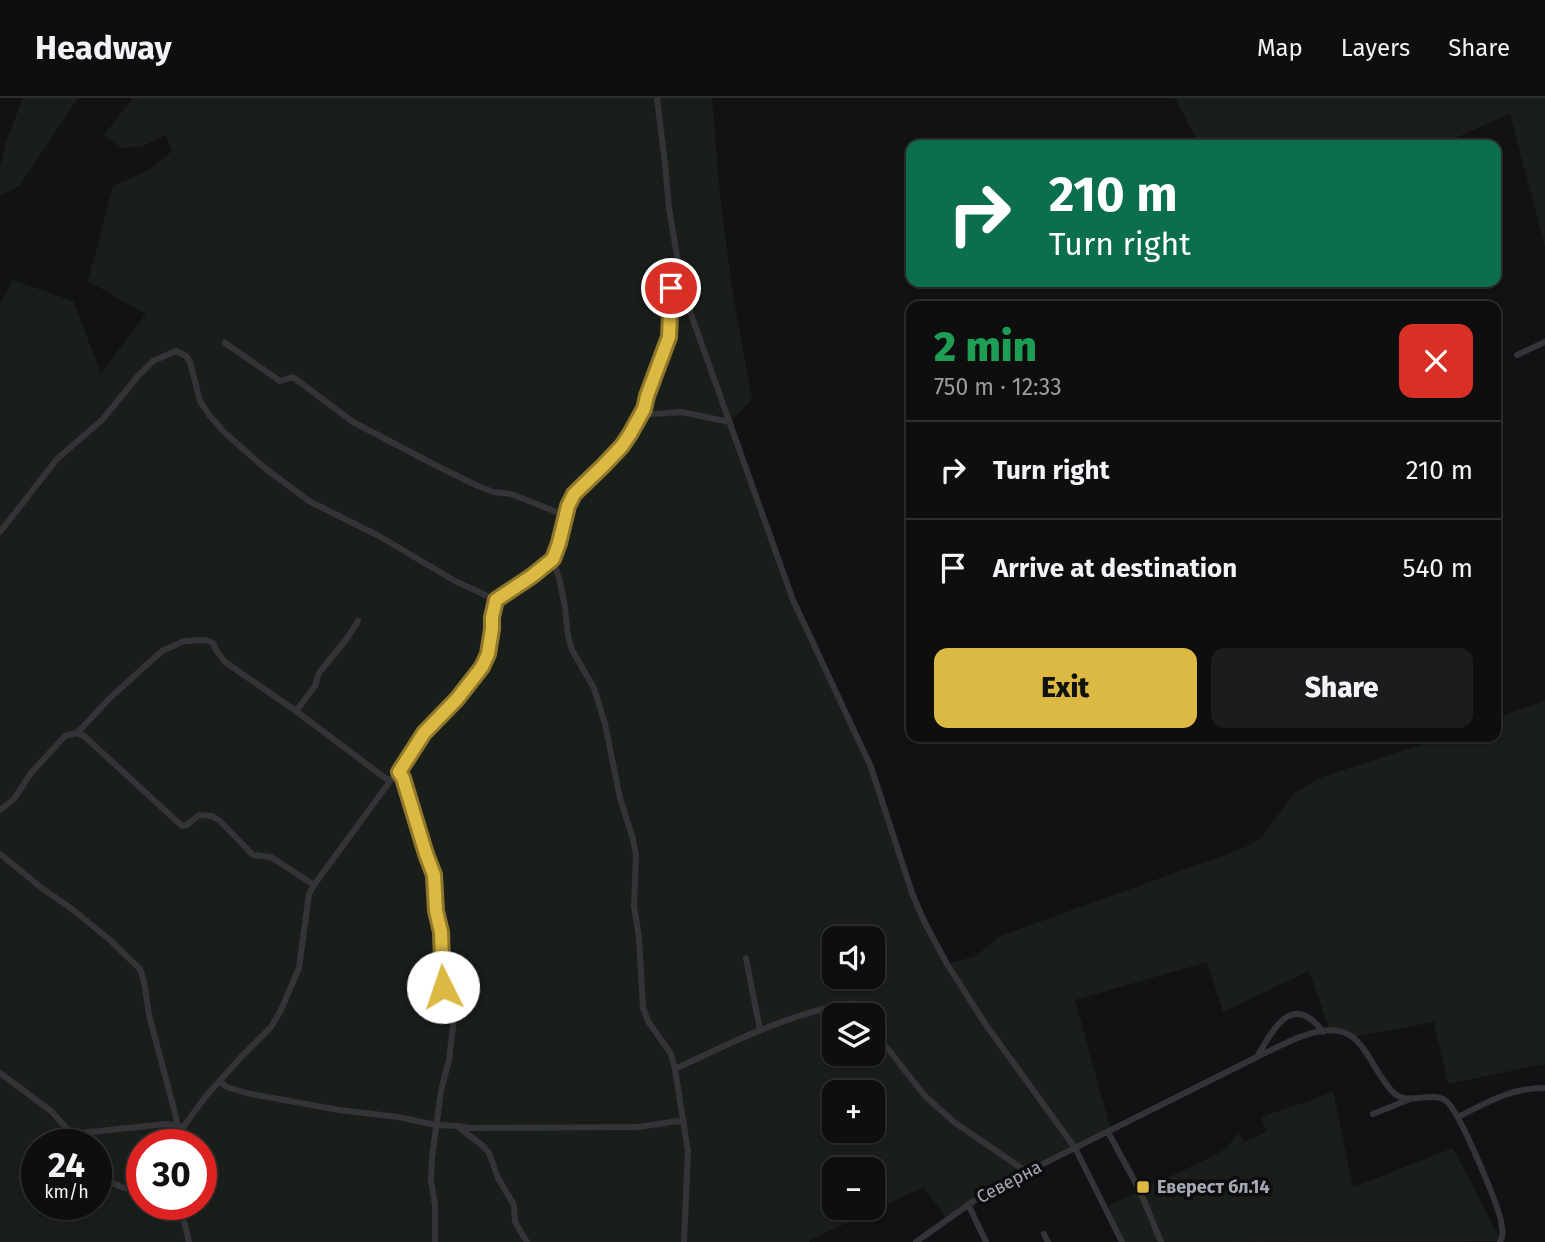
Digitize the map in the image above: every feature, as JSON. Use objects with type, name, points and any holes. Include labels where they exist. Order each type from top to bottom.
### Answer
[{"type":"street","points":[[657,98],[669,208],[679,268],[692,317],[793,600],[872,767],[912,893],[947,964],[985,1025],[1075,1148],[1122,1242]]},
{"type":"street","points":[[684,1242],[688,1152],[671,1054],[648,1021],[643,1008],[639,938],[634,905],[636,855],[633,839],[620,798],[605,724],[594,688],[572,650],[568,636],[565,607],[553,559],[574,494],[622,446],[643,412],[669,337],[671,288],[686,294]]},
{"type":"street","points":[[1517,355],[1545,342]]},
{"type":"street","points":[[225,343],[280,382],[293,377],[353,422],[461,478],[493,492],[511,494],[566,516]]},
{"type":"street","points":[[0,532],[57,459],[102,420],[139,374],[153,361],[176,351],[186,356],[190,362],[200,401],[210,416],[223,432],[265,469],[309,501],[379,536],[455,581],[496,600]]},
{"type":"street","points":[[643,412],[681,412],[730,422]]},
{"type":"street","points":[[181,1126],[271,1027],[299,968],[309,894],[399,772],[424,733],[457,699],[482,667],[488,654],[496,600],[553,559]]},
{"type":"street","points":[[296,711],[315,686],[319,673],[358,621]]},
{"type":"street","points":[[0,810],[14,799],[31,773],[65,736],[77,733],[111,697],[162,651],[184,641],[205,640],[213,643],[225,662],[391,780]]},
{"type":"street","points":[[77,733],[84,736],[182,826],[200,815],[212,816],[253,855],[271,857],[314,885]]},
{"type":"street","points":[[399,772],[434,875],[436,911],[441,932],[443,987],[455,998],[449,1060],[441,1090],[432,1158],[435,1242]]},
{"type":"street","points":[[0,854],[100,932],[140,970],[145,982],[149,1015],[176,1117],[181,1126]]},
{"type":"street","points":[[746,958],[760,1030]]},
{"type":"street","points":[[675,1069],[775,1023],[822,1010]]},
{"type":"street","points":[[1257,1057],[1274,1027],[1284,1018],[1295,1014],[1307,1016],[1314,1020],[1323,1032],[1343,1032],[1353,1037],[1398,1097],[1443,1099],[1450,1104],[1470,1141],[1500,1219],[1503,1237],[1500,1242]]},
{"type":"street","name":"Северна","points":[[916,1242],[985,1192],[1257,1057],[1294,1040],[1323,1032]]},
{"type":"street","points":[[885,1045],[925,1096],[954,1122],[1027,1172]]},
{"type":"street","points":[[0,1073],[51,1111],[67,1129]]},
{"type":"street","points":[[220,1082],[246,1093],[436,1125],[471,1128],[556,1128],[638,1126],[678,1121],[684,1123]]},
{"type":"street","points":[[1458,1117],[1504,1094],[1545,1088]]},
{"type":"street","points":[[1373,1114],[1410,1099]]},
{"type":"street","points":[[112,1130],[166,1124],[181,1126]]},
{"type":"street","points":[[457,1126],[489,1153],[498,1178],[514,1205],[515,1222],[527,1242]]},
{"type":"street","points":[[1108,1132],[1140,1191],[1161,1242]]},
{"type":"street","points":[[968,1204],[986,1242]]},
{"type":"street","points":[[184,1220],[189,1242]]},
{"type":"street","points":[[1044,1234],[1048,1242]]},
{"type":"shaded area","points":[[23,98],[78,98],[20,185],[0,196],[0,168],[7,139]]},
{"type":"shaded area","points":[[133,98],[712,98],[720,196],[733,295],[752,399],[730,422],[781,570],[871,767],[912,893],[947,964],[976,956],[1000,936],[1244,848],[1262,837],[1295,792],[1322,777],[1429,742],[1501,742],[1501,716],[1545,701],[1545,1064],[1448,1084],[1434,1022],[1353,1037],[1330,1031],[1309,971],[1223,1012],[1207,962],[1075,1000],[1111,1131],[985,1192],[947,1220],[924,1187],[885,1205],[885,1157],[822,1157],[822,1220],[853,1220],[810,1242],[0,1242],[0,305],[13,280],[73,301],[101,373],[146,314],[88,281],[113,186],[149,170],[172,151],[166,135],[141,147],[121,148],[104,135]]},
{"type":"shaded area","points":[[1175,98],[1545,98],[1545,247],[1510,113],[1452,140],[1196,140]]},
{"type":"shaded area","points":[[1333,1091],[1353,1187],[1453,1148],[1501,1241],[1122,1242],[1105,1208],[1213,1156],[1225,1149],[1239,1133],[1244,1142],[1267,1132],[1261,1118]]},
{"type":"place","name":"Еверест бл.14","points":[[1143,1187]]},
{"type":"route","points":[[443,987],[441,932],[436,911],[434,875],[399,772],[424,733],[445,713],[482,667],[488,654],[496,600],[553,559],[574,494],[622,446],[630,434],[644,409],[669,337],[671,288]]}]
